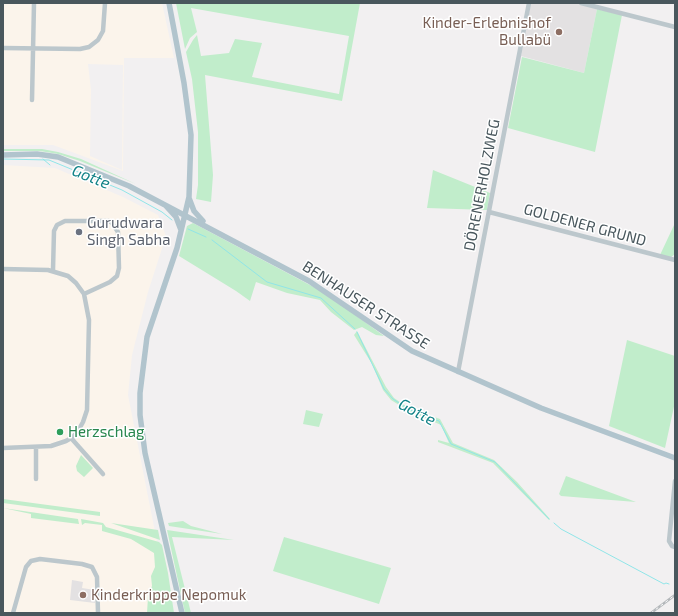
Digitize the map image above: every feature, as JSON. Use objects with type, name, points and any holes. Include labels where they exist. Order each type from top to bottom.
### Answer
[{"type":"main road","points":[[168,3],[184,83],[191,135],[189,197],[182,231],[146,337],[141,374],[140,415],[143,437],[182,613]]},
{"type":"main road","name":"BENHAUSER STRASSE","points":[[3,154],[37,154],[58,157],[103,174],[186,214],[327,291],[402,346],[541,408],[675,458]]},
{"type":"main road","points":[[189,197],[196,213],[207,226]]},
{"type":"main road","points":[[163,203],[174,214],[182,231]]},
{"type":"street","points":[[32,100],[34,3]]},
{"type":"street","points":[[3,48],[80,49],[90,47],[98,40],[103,31],[105,3]]},
{"type":"street","name":"DÖRENERHOLZWEG","points":[[458,372],[529,3]]},
{"type":"street","points":[[581,3],[675,27]]},
{"type":"street","name":"GOLDENER GRUND","points":[[490,212],[675,260]]},
{"type":"street","points":[[53,270],[54,231],[57,225],[65,221],[108,221],[116,226],[119,238],[117,276],[110,282],[84,294]]},
{"type":"street","points":[[3,269],[53,270],[68,276],[76,283],[84,294],[89,320],[87,410],[83,422],[71,438],[58,444],[36,448],[3,448]]},
{"type":"street","points":[[71,438],[104,474]]},
{"type":"street","points":[[36,448],[36,479]]},
{"type":"street","points":[[675,481],[674,507],[669,541],[672,546],[675,547]]},
{"type":"street","points":[[13,613],[26,567],[31,561],[40,559],[82,564],[93,568],[97,577],[98,613]]},
{"type":"shaded area","points":[[3,3],[162,3],[174,58],[124,58],[123,171],[53,145],[3,145]],"holes":[[[88,64],[123,65],[122,170],[90,156],[91,90]]]},
{"type":"shaded area","name":"Kinder-Erlebnishof Bullabü","points":[[531,3],[577,3],[597,9],[584,73],[521,56]]},
{"type":"shaded area","points":[[3,165],[55,168],[123,197],[158,215],[166,236],[148,292],[132,355],[128,395],[171,613],[3,613]]},
{"type":"shaded area","name":"Kinderkrippe Nepomuk","points":[[72,580],[83,582],[82,588],[95,590],[95,603],[70,600]]},
{"type":"green space","points":[[176,3],[360,3],[342,101],[205,75],[213,175],[211,202],[196,199],[198,185],[198,132],[192,79],[186,52],[197,35],[201,56],[229,53],[235,39],[262,43],[252,77],[339,94],[349,36],[191,8],[197,32],[190,38],[185,49]]},
{"type":"green space","points":[[597,9],[622,15],[595,152],[508,128],[522,57],[584,73]]},
{"type":"green space","points":[[3,149],[42,149],[58,152],[81,159],[136,184],[80,161],[58,154],[40,151],[3,151]]},
{"type":"green space","points":[[433,170],[490,193],[487,210],[427,208]]},
{"type":"green space","points":[[193,223],[325,293],[384,336],[376,335],[362,327],[354,330],[331,312],[320,300],[287,293],[256,282],[250,301],[179,256],[187,226]]},
{"type":"green space","points":[[675,223],[675,254],[670,258],[660,255]]},
{"type":"green space","points":[[357,331],[386,387],[394,398],[409,408],[440,419],[453,443],[494,460],[517,482],[550,519],[549,520],[493,463],[438,442],[438,440],[449,443],[441,425],[407,410],[391,400],[383,390],[372,364],[354,335]]},
{"type":"green space","points":[[627,340],[675,356],[675,402],[665,448],[609,426]]},
{"type":"green space","points":[[306,410],[323,414],[319,427],[303,424]]},
{"type":"green space","points":[[81,455],[93,468],[84,477],[77,471],[76,466]]},
{"type":"green space","points":[[566,476],[636,502],[561,496],[559,494]]},
{"type":"green space","points":[[3,499],[100,512],[100,516],[3,503]]},
{"type":"green space","points":[[3,508],[78,519],[79,524],[31,518],[31,514]]},
{"type":"green space","points":[[81,519],[103,523],[106,527],[159,542],[162,545],[174,613],[147,613],[148,597],[152,586],[151,576],[155,567],[154,553],[131,539],[102,531],[102,525],[85,523],[82,525]]},
{"type":"green space","points":[[183,521],[191,526],[222,534],[169,526],[168,523]]},
{"type":"green space","points":[[111,523],[158,530],[160,540]]},
{"type":"green space","points":[[167,530],[234,540],[172,537],[191,613],[185,613]]},
{"type":"green space","points":[[284,537],[391,568],[379,604],[273,571]]},
{"type":"waterway","name":"Gotte","points":[[3,159],[49,160],[122,190],[162,212],[172,220]]},
{"type":"waterway","name":"Gotte","points":[[43,159],[50,165]]},
{"type":"waterway","name":"Gotte","points":[[188,229],[206,237]]},
{"type":"waterway","name":"Gotte","points":[[212,240],[267,282],[321,298],[355,329]]},
{"type":"waterway","name":"Gotte","points":[[357,332],[384,389],[393,399],[408,409],[439,421],[451,444],[495,462],[549,519]]},
{"type":"waterway","name":"Gotte","points":[[554,523],[561,529],[664,584],[669,584]]},
{"type":"railway","points":[[651,613],[675,595]]},
{"type":"place","name":"Kinder-Erlebnishof Bullabü","points":[[559,32]]},
{"type":"place","name":"Gurudwara Singh Sabha","points":[[79,232]]},
{"type":"place","name":"Herzschlag","points":[[60,432]]},
{"type":"place","name":"Kinderkrippe Nepomuk","points":[[83,595]]}]
